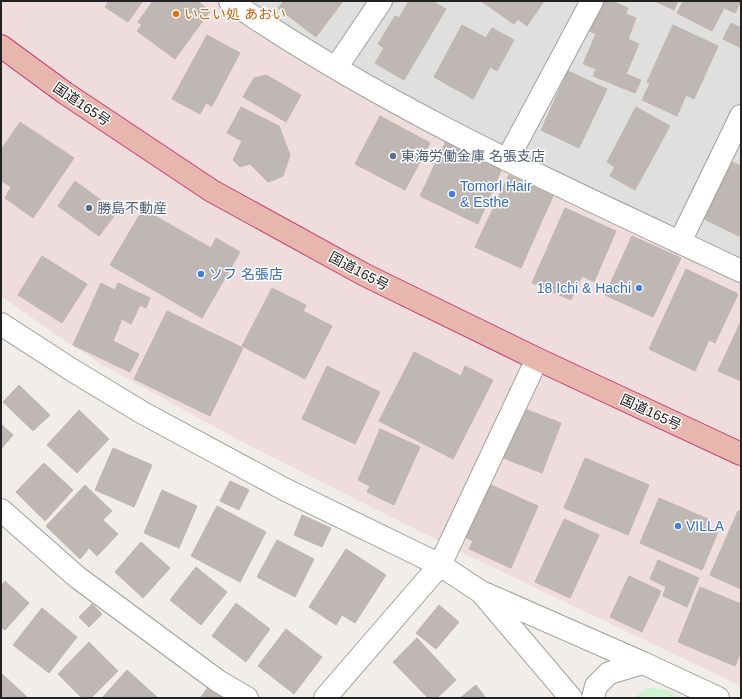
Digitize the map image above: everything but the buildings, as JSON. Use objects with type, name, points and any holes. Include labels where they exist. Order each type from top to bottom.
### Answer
[{"type":"highway","name":"国道165号","points":[[1,46],[65,92],[212,191],[365,275],[537,359],[741,454]]},
{"type":"street","points":[[230,1],[306,51],[448,130],[507,160],[741,270]]},
{"type":"street","points":[[336,68],[381,1]]},
{"type":"street","points":[[507,160],[592,1]]},
{"type":"street","points":[[680,242],[741,116]]},
{"type":"street","points":[[1,324],[72,370],[157,421],[284,489],[440,565],[481,592],[644,663],[718,698]]},
{"type":"street","points":[[325,698],[440,565],[537,359]]},
{"type":"street","points":[[1,510],[76,577],[212,677],[247,698]]},
{"type":"street","points":[[481,592],[571,698]]},
{"type":"street","points":[[593,698],[596,686],[609,673],[644,663]]},
{"type":"shaded area","points":[[1,1],[216,1],[237,15],[741,281],[741,686],[469,556],[246,444],[104,366],[1,296]]},
{"type":"shaded area","points":[[216,1],[741,1],[741,279],[237,15]]},
{"type":"green space","points":[[647,688],[664,689],[683,698],[634,698]]},
{"type":"place","name":"いこい処 あおい","points":[[176,14]]},
{"type":"place","name":"東海労働金庫 名張支店","points":[[393,156]]},
{"type":"place","name":"Tomorl Hair & Esthe","points":[[452,194]]},
{"type":"place","name":"勝島不動産","points":[[89,208]]},
{"type":"place","name":"ソフ 名張店","points":[[201,274]]},
{"type":"place","name":"18 Ichi & Hachi","points":[[639,288]]},
{"type":"place","name":"VILLA","points":[[678,526]]}]
